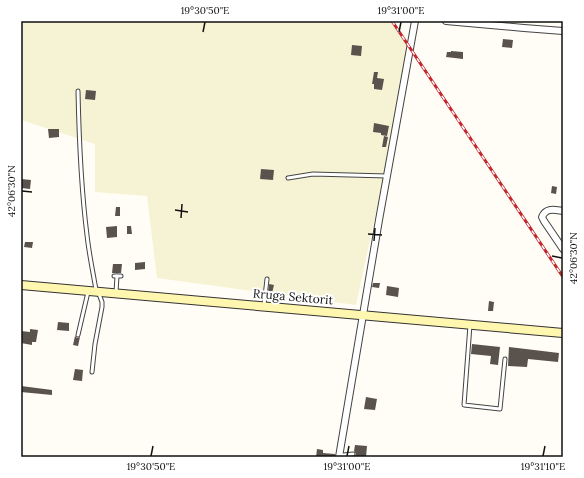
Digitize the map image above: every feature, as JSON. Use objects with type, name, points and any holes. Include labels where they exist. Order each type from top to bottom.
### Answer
[{"type":"street","points":[[340,456],[379,220],[415,21]]},
{"type":"street","points":[[446,21],[563,30]]},
{"type":"street","points":[[563,211],[548,210],[543,214],[542,219],[563,249]]},
{"type":"street","name":"Rruga Sektorit","points":[[21,285],[563,333]]},
{"type":"lane","points":[[78,91],[85,218],[94,292],[78,335]]},
{"type":"lane","points":[[288,178],[313,174],[387,176]]},
{"type":"lane","points":[[116,294],[115,276],[121,276]]},
{"type":"lane","points":[[264,307],[267,279]]},
{"type":"lane","points":[[92,372],[95,344],[102,307],[102,302],[94,292]]},
{"type":"lane","points":[[470,325],[464,405],[500,409],[505,359]]},
{"type":"lane","points":[[340,456],[353,454]]},
{"type":"shaded area","points":[[21,21],[392,21],[411,48],[356,305],[157,278],[147,196],[95,192],[95,144],[21,120]]},
{"type":"building","points":[[503,39],[513,40],[512,48],[502,47]]},
{"type":"building","points":[[352,45],[362,46],[361,56],[351,55]]},
{"type":"building","points":[[447,52],[463,52],[463,59],[446,57]]},
{"type":"building","points":[[374,72],[378,72],[377,78],[384,79],[382,90],[374,89],[374,84],[372,84]]},
{"type":"building","points":[[86,90],[96,91],[95,100],[85,99]]},
{"type":"building","points":[[374,123],[389,126],[387,136],[381,135],[381,133],[373,132]]},
{"type":"building","points":[[48,129],[59,129],[59,137],[49,138]]},
{"type":"building","points":[[384,136],[388,137],[386,147],[382,147]]},
{"type":"building","points":[[261,169],[274,170],[273,180],[260,179]]},
{"type":"building","points":[[21,179],[31,180],[30,189],[21,188]]},
{"type":"building","points":[[552,186],[557,187],[556,194],[551,193]]},
{"type":"building","points":[[116,207],[120,207],[120,216],[115,216]]},
{"type":"building","points":[[117,226],[117,237],[107,238],[106,227]]},
{"type":"building","points":[[127,226],[131,226],[132,234],[127,234]]},
{"type":"building","points":[[25,242],[33,242],[32,248],[24,247]]},
{"type":"building","points":[[145,262],[145,269],[135,270],[135,263]]},
{"type":"building","points":[[113,264],[122,264],[121,273],[112,273]]},
{"type":"building","points":[[373,283],[380,283],[379,288],[372,287]]},
{"type":"building","points":[[269,284],[274,285],[272,293],[268,292]]},
{"type":"building","points":[[387,286],[399,288],[398,297],[386,295]]},
{"type":"building","points":[[489,301],[494,302],[493,311],[488,311]]},
{"type":"building","points":[[58,322],[69,323],[69,331],[57,330]]},
{"type":"building","points":[[30,329],[38,330],[36,342],[32,342],[32,345],[21,343],[21,331],[30,332]]},
{"type":"building","points":[[75,336],[77,338],[80,337],[78,346],[73,345]]},
{"type":"building","points":[[472,344],[500,347],[498,365],[490,364],[491,356],[471,354]]},
{"type":"building","points":[[509,347],[559,353],[558,362],[528,359],[527,367],[508,366]]},
{"type":"building","points":[[75,369],[83,370],[82,381],[73,380]]},
{"type":"building","points":[[21,386],[52,390],[52,395],[21,392]]},
{"type":"building","points":[[366,397],[377,399],[375,410],[364,409]]},
{"type":"building","points":[[355,445],[367,446],[366,457],[354,457],[356,454],[354,451]]},
{"type":"building","points":[[317,449],[323,450],[323,453],[335,454],[335,457],[316,457]]},
{"type":"railway","points":[[392,21],[563,277]]}]
